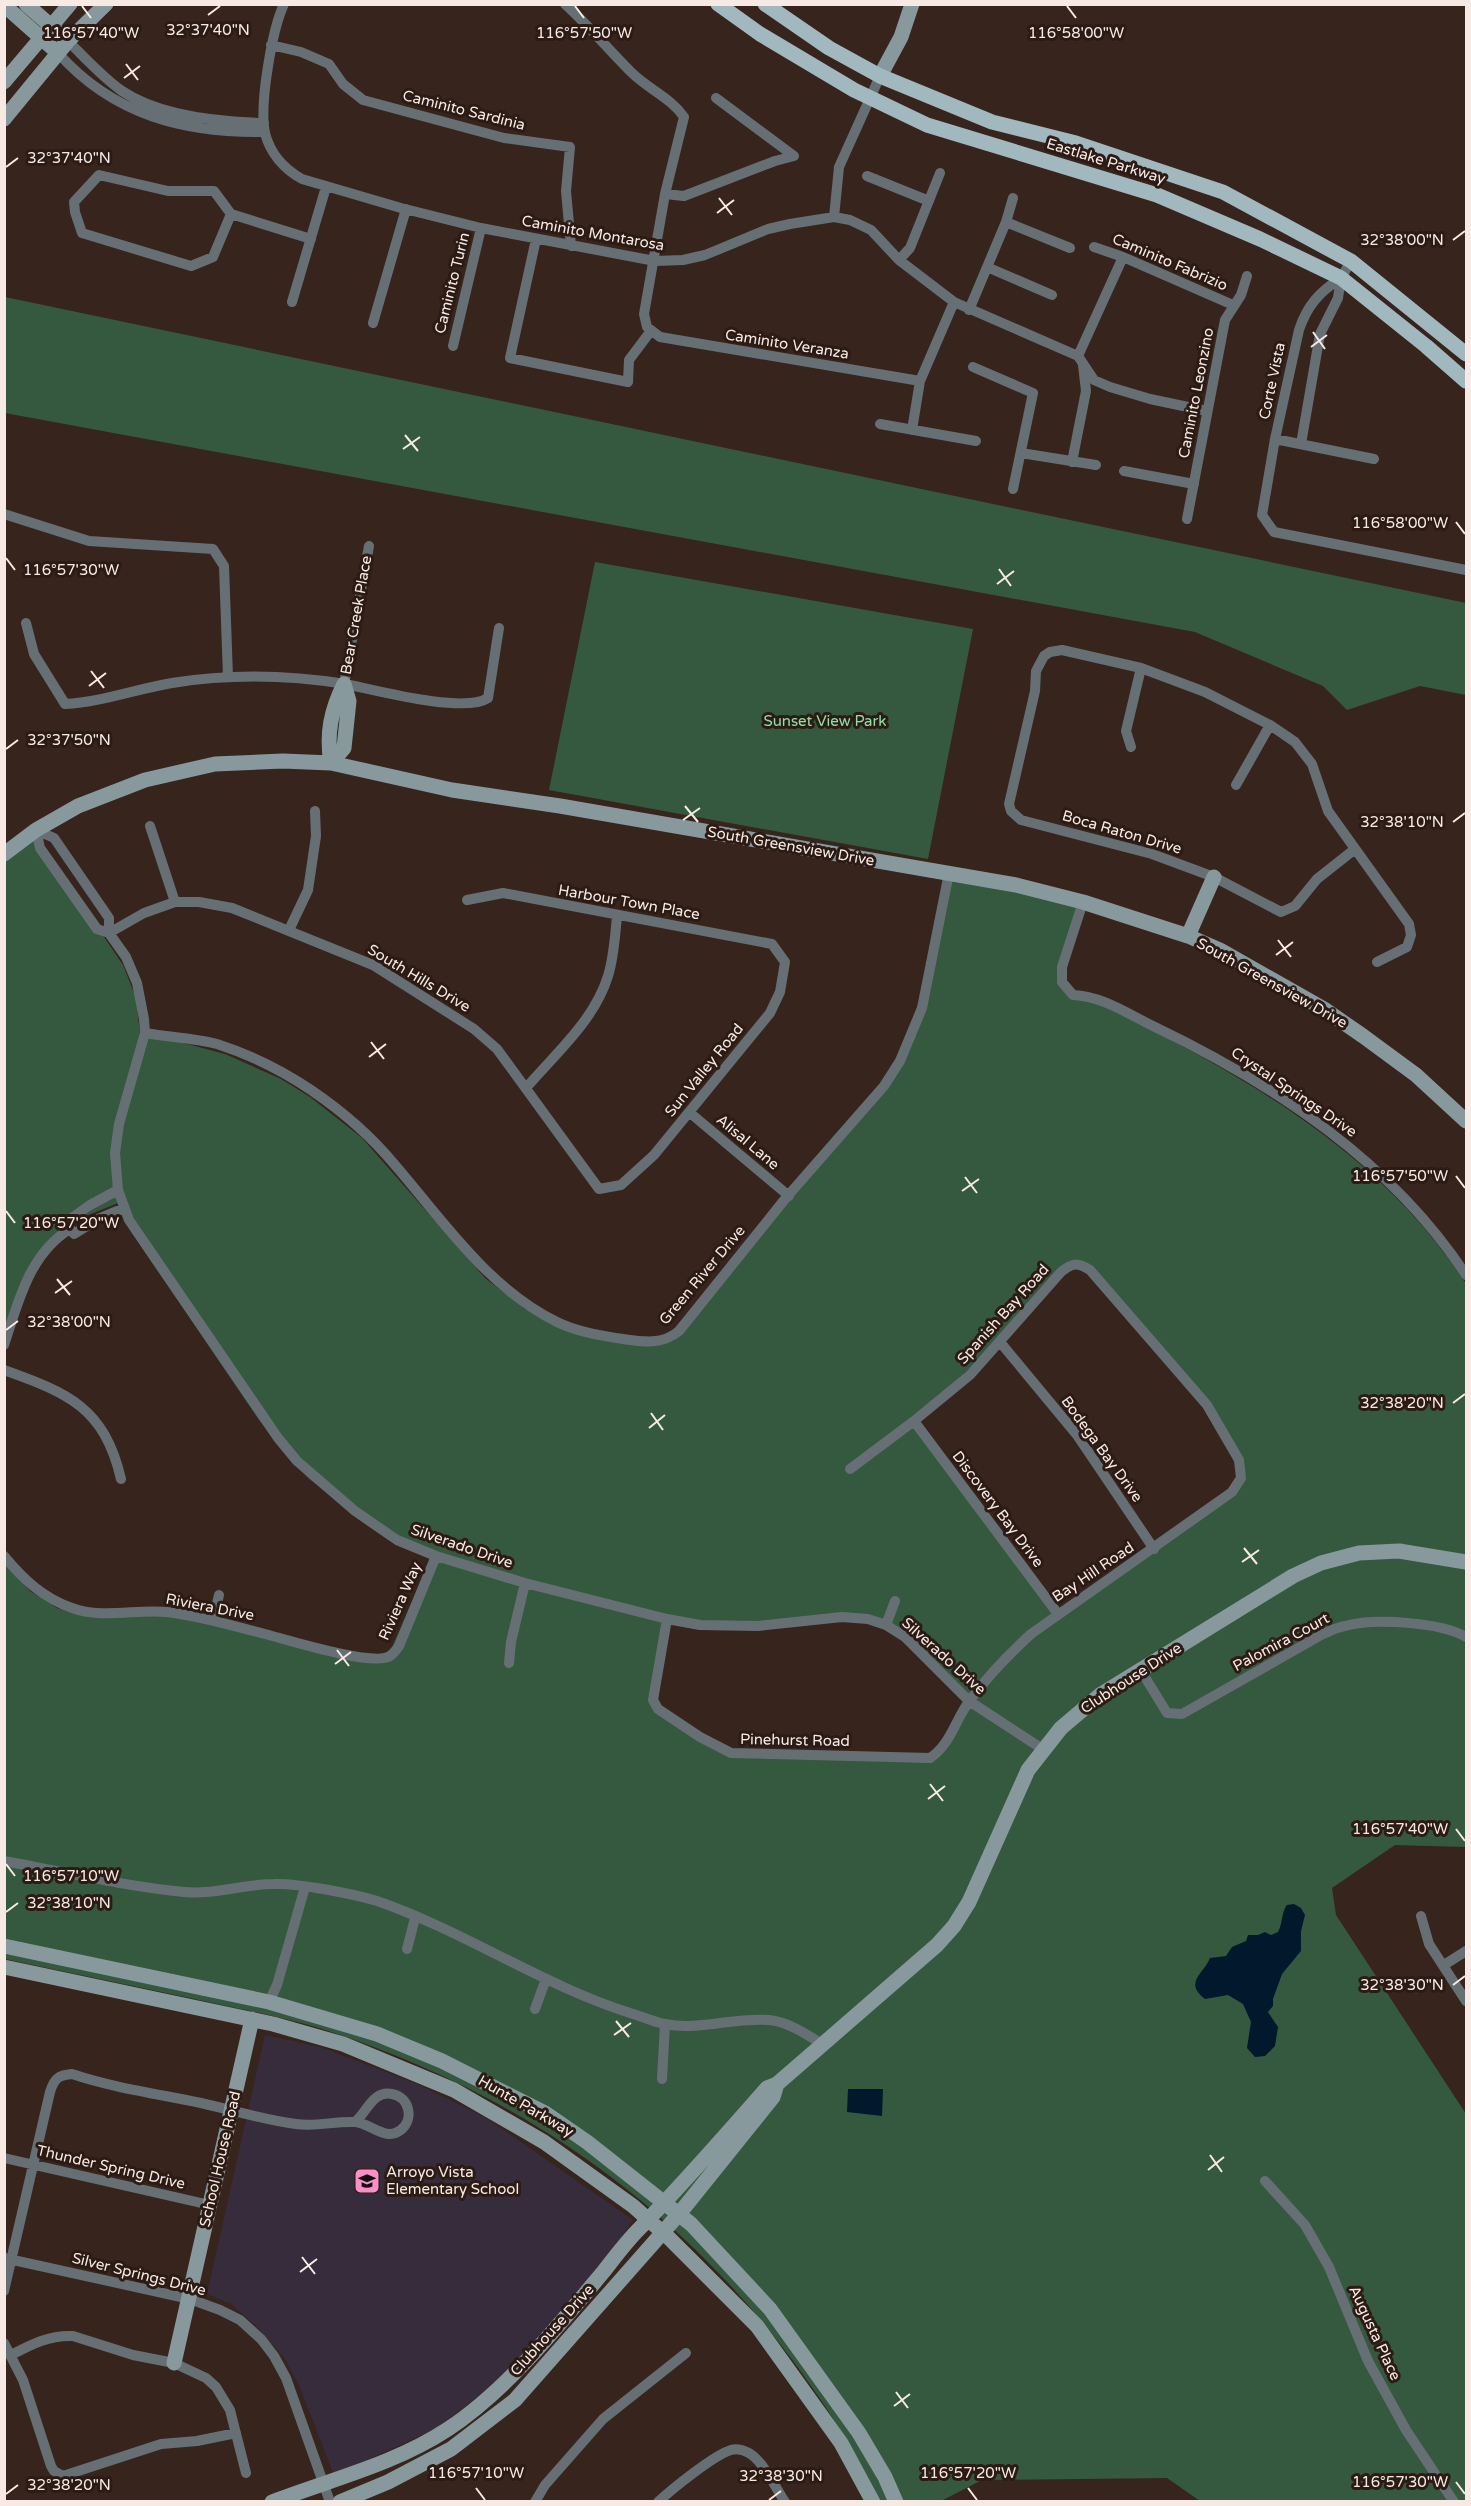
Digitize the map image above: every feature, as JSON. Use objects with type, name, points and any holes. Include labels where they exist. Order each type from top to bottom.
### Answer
[{"type":"main road","name":"Eastlake Parkway","points":[[718,4],[760,34],[869,99],[927,125],[1157,195],[1194,209],[1341,279],[1467,381]]},
{"type":"main road","name":"Eastlake Parkway","points":[[765,4],[830,48],[880,76],[992,122],[1076,143],[1223,192],[1351,261],[1467,354]]},
{"type":"street","points":[[26,4],[46,32]]},
{"type":"street","points":[[4,82],[70,4]]},
{"type":"street","points":[[4,119],[63,47],[106,4]]},
{"type":"street","points":[[265,128],[271,45],[284,4]]},
{"type":"street","points":[[536,239],[510,358],[628,382],[629,360],[650,332],[644,314],[665,194],[684,117],[663,94],[633,74],[565,4]]},
{"type":"street","points":[[834,217],[839,167],[869,99],[901,37],[912,4]]},
{"type":"street","points":[[4,5],[46,32],[123,92],[172,113],[265,128]]},
{"type":"street","name":"Caminito Sardinia","points":[[271,45],[301,52],[329,64],[343,84],[363,100],[504,138],[570,147],[566,191],[571,246]]},
{"type":"street","points":[[63,47],[103,93],[145,115],[208,130],[265,128]]},
{"type":"street","points":[[665,194],[684,196],[794,156],[716,98]]},
{"type":"street","name":"Caminito Montarosa","points":[[265,128],[273,151],[287,169],[302,179],[481,228],[655,261],[683,260],[705,255],[768,230],[834,217],[850,220],[871,230],[899,260],[954,302],[1080,361],[1094,380],[1110,387],[1207,411]]},
{"type":"street","points":[[899,260],[910,248],[940,173]]},
{"type":"street","points":[[231,214],[213,257],[191,266],[82,232],[74,202],[99,175],[168,191],[214,191],[231,214],[311,238]]},
{"type":"street","points":[[867,176],[929,201]]},
{"type":"street","points":[[292,302],[326,187]]},
{"type":"street","points":[[969,310],[1006,222],[1013,198]]},
{"type":"street","points":[[374,323],[406,209]]},
{"type":"street","points":[[1006,222],[1070,248]]},
{"type":"street","name":"Caminito Turin","points":[[453,346],[481,228]]},
{"type":"street","name":"Caminito Fabrizio","points":[[1094,247],[1123,257],[1233,305]]},
{"type":"street","points":[[1072,462],[1086,391],[1080,361],[1123,257]]},
{"type":"street","name":"Corte Vista","points":[[1301,444],[1320,334],[1338,298],[1341,279],[1351,261]]},
{"type":"street","points":[[987,267],[1052,295]]},
{"type":"street","name":"Caminito Leonzino","points":[[1188,519],[1225,320],[1241,295],[1247,276]]},
{"type":"street","name":"Corte Vista","points":[[1341,279],[1321,290],[1299,330],[1275,439],[1262,515],[1274,532],[1467,570]]},
{"type":"street","points":[[912,430],[921,381],[954,302]]},
{"type":"street","points":[[1310,309],[1329,316]]},
{"type":"street","name":"Corte Vista","points":[[1299,330],[1320,334]]},
{"type":"street","name":"Caminito Veranza","points":[[650,332],[660,337],[699,345],[921,381]]},
{"type":"street","points":[[973,367],[1033,393],[1013,489]]},
{"type":"street","points":[[880,424],[976,441]]},
{"type":"street","name":"Corte Vista","points":[[1275,439],[1374,459]]},
{"type":"street","points":[[1021,453],[1096,465]]},
{"type":"street","points":[[1124,471],[1194,484]]},
{"type":"street","points":[[4,514],[89,541],[213,549],[224,566],[228,677]]},
{"type":"street","name":"Bear Creek Place","points":[[331,763],[344,748],[349,701],[344,684],[369,546]]},
{"type":"street","points":[[26,623],[34,654],[65,705],[96,701],[172,683],[228,677],[344,684],[379,692],[464,705],[483,701],[490,692],[499,628]]},
{"type":"street","name":"Boca Raton Drive","points":[[1141,668],[1062,650],[1050,652],[1044,656],[1036,671],[1035,691],[1010,798],[1011,811],[1021,820],[1152,854],[1214,878],[1275,909],[1286,911],[1296,906],[1317,879],[1355,849]]},
{"type":"street","points":[[1131,747],[1126,730],[1141,668],[1205,692],[1270,725],[1295,742],[1312,764],[1328,811],[1409,924],[1412,935],[1407,947],[1377,962]]},
{"type":"street","points":[[1236,785],[1270,725]]},
{"type":"street","name":"South Greensview Drive","points":[[4,854],[36,830],[100,796],[168,773],[237,762],[331,763],[452,790],[571,808],[1016,885],[1083,902],[1188,936],[1220,950],[1324,1009],[1416,1075],[1467,1121]]},
{"type":"street","points":[[290,930],[308,890],[316,836],[315,811]]},
{"type":"street","points":[[150,826],[175,902]]},
{"type":"street","name":"Silverado Drive","points":[[36,830],[39,848],[97,929],[109,933]]},
{"type":"street","name":"Silverado Drive","points":[[36,830],[54,838],[109,918],[109,933],[126,957],[137,983],[145,1034],[116,1138],[115,1167],[118,1190],[124,1208],[136,1232],[281,1442],[297,1461],[330,1491],[397,1540],[436,1556],[525,1583],[667,1619],[700,1625],[758,1626],[842,1617],[868,1619],[886,1625],[905,1637],[969,1701],[1044,1750]]},
{"type":"street","name":"Green River Drive","points":[[145,1034],[216,1044],[270,1067],[310,1089],[366,1134],[469,1254],[518,1297],[558,1323],[598,1336],[650,1342],[662,1341],[674,1335],[884,1086],[909,1044],[922,1008],[949,873]]},
{"type":"street","points":[[1188,936],[1214,878]]},
{"type":"street","name":"Harbour Town Place","points":[[467,900],[502,893],[751,939],[772,944],[781,954]]},
{"type":"street","name":"South Hills Drive","points":[[109,933],[144,913],[175,902],[199,902],[232,908],[373,965],[474,1029],[497,1049],[599,1189],[614,1187]]},
{"type":"street","name":"Crystal Springs Drive","points":[[1083,902],[1062,967],[1062,982],[1066,988],[1074,995],[1105,1002],[1218,1059],[1318,1123],[1396,1189],[1426,1220],[1467,1275]]},
{"type":"street","points":[[526,1088],[582,1026],[597,1002],[609,973],[617,916]]},
{"type":"street","name":"Sun Valley Road","points":[[614,1187],[621,1185],[654,1155],[770,1014],[780,992],[785,962],[781,954]]},
{"type":"street","name":"Alisal Lane","points":[[689,1112],[789,1196]]},
{"type":"street","points":[[118,1190],[90,1205],[66,1222],[74,1234],[100,1218],[124,1208]]},
{"type":"street","points":[[4,1345],[22,1291],[31,1272],[44,1252],[70,1229]]},
{"type":"street","name":"Spanish Bay Road","points":[[850,1469],[970,1375],[1061,1272],[1071,1264],[1079,1263],[1090,1270],[1207,1405],[1239,1460],[1241,1478]]},
{"type":"street","name":"Bodega Bay Drive","points":[[1000,1342],[1077,1435],[1154,1549]]},
{"type":"street","points":[[4,1370],[55,1388],[86,1410],[100,1427],[112,1448],[121,1479]]},
{"type":"street","name":"Discovery Bay Drive","points":[[914,1421],[1058,1614]]},
{"type":"street","name":"Bay Hill Road","points":[[969,1701],[1008,1655],[1031,1634],[1232,1492],[1241,1478]]},
{"type":"street","name":"Clubhouse Drive","points":[[272,2502],[323,2482],[380,2465],[448,2429],[470,2413],[522,2364],[639,2229],[666,2203],[767,2088],[777,2084],[937,1945],[954,1926],[969,1902],[1028,1770],[1061,1728],[1081,1709],[1140,1669],[1293,1576],[1321,1563],[1359,1552],[1399,1551],[1467,1562]]},
{"type":"street","name":"Riviera Way","points":[[390,1656],[399,1646],[436,1556]]},
{"type":"street","name":"Riviera Drive","points":[[5,1559],[35,1588],[53,1601],[90,1613],[166,1612],[213,1620],[348,1655],[376,1659],[390,1656]]},
{"type":"street","points":[[509,1663],[511,1642],[525,1583]]},
{"type":"street","points":[[213,1620],[219,1595]]},
{"type":"street","points":[[886,1625],[895,1601]]},
{"type":"street","name":"Pinehurst Road","points":[[667,1619],[653,1700],[658,1709],[678,1723],[731,1753],[930,1758],[942,1750],[969,1701]]},
{"type":"street","name":"Palomira Court","points":[[1140,1669],[1167,1713],[1182,1714],[1314,1639],[1346,1625],[1382,1623],[1417,1625],[1446,1630],[1467,1637]]},
{"type":"street","points":[[4,1861],[185,1892],[275,1884],[305,1887],[375,1901],[453,1933],[585,1997],[665,2024],[697,2025],[771,2020],[797,2029],[822,2044]]},
{"type":"street","points":[[269,2002],[277,1984],[305,1887]]},
{"type":"street","points":[[1421,1916],[1429,1944],[1467,2001]]},
{"type":"street","points":[[407,1949],[415,1918]]},
{"type":"street","name":"Hunte Parkway","points":[[4,1946],[269,2002],[377,2034],[496,2087],[553,2119],[666,2203],[722,2255],[791,2335],[859,2433],[885,2477],[896,2502]]},
{"type":"street","points":[[1444,1965],[1467,1951]]},
{"type":"street","name":"Hunte Parkway","points":[[4,1967],[252,2019],[343,2044],[454,2090],[560,2152],[663,2232],[757,2326],[841,2443],[873,2502]]},
{"type":"street","points":[[535,2008],[546,1979]]},
{"type":"street","name":"School House Road","points":[[174,2363],[252,2019]]},
{"type":"street","points":[[662,2079],[665,2024]]},
{"type":"street","points":[[4,2291],[8,2259],[54,2080],[61,2075],[72,2074],[295,2124],[335,2125],[355,2122],[390,2134],[396,2133],[406,2124],[408,2110],[402,2098],[390,2093],[383,2094],[371,2101],[364,2115],[355,2122]]},
{"type":"street","name":"Clubhouse Drive","points":[[340,2502],[388,2482],[451,2449],[515,2400],[679,2214],[773,2097],[777,2084]]},
{"type":"street","name":"Thunder Spring Drive","points":[[4,2158],[210,2205]]},
{"type":"street","name":"Augusta Place","points":[[1265,2181],[1305,2225],[1329,2267],[1368,2361],[1406,2430],[1454,2502]]},
{"type":"street","name":"Silver Springs Drive","points":[[8,2259],[190,2299],[240,2320],[274,2356],[286,2378],[330,2502]]},
{"type":"street","points":[[11,2355],[44,2338],[59,2335],[73,2336],[133,2355],[174,2363],[191,2370],[216,2386],[230,2410],[246,2473]]},
{"type":"street","points":[[4,2343],[23,2380],[51,2466],[57,2474],[69,2476],[161,2444],[197,2441],[236,2433]]},
{"type":"street","points":[[536,2502],[545,2485],[603,2419],[686,2353]]},
{"type":"street","points":[[658,2502],[673,2488],[719,2457],[731,2450],[740,2449],[751,2454],[761,2465],[785,2502]]},
{"type":"shaded area","points":[[265,2035],[320,2047],[415,2083],[485,2117],[633,2220],[612,2251],[531,2349],[490,2387],[437,2428],[334,2475],[299,2385],[285,2359],[255,2325],[231,2304],[207,2294]]},
{"type":"green space","points":[[5,297],[1466,603],[1466,695],[1420,686],[1347,710],[1323,686],[1195,632],[5,413]]},
{"type":"green space","name":"Sunset View Park","points":[[595,562],[973,629],[928,859],[549,790]]},
{"type":"green space","points":[[33,832],[123,965],[136,998],[140,1034],[225,1054],[281,1079],[310,1097],[362,1138],[485,1278],[525,1309],[607,1339],[668,1336],[876,1092],[903,1046],[922,994],[945,876],[1078,904],[1064,986],[1178,1044],[1286,1108],[1337,1145],[1384,1186],[1428,1232],[1466,1284],[1466,1847],[1395,1845],[1332,1888],[1336,1915],[1466,2114],[1466,2501],[1200,2501],[1167,2478],[982,2480],[941,2501],[881,2501],[832,2417],[777,2341],[717,2271],[650,2208],[577,2152],[498,2104],[413,2063],[322,2029],[256,2012],[5,1959],[5,1562],[30,1591],[57,1608],[72,1613],[167,1614],[370,1658],[387,1652],[392,1647],[432,1556],[354,1515],[308,1478],[287,1455],[259,1420],[130,1230],[118,1203],[86,1216],[71,1226],[42,1255],[5,1343],[5,853]],"holes":[[[1072,1266],[1086,1272],[1205,1407],[1234,1460],[1237,1477],[1227,1491],[1054,1614],[911,1421],[968,1370]],[[866,1618],[907,1639],[969,1701],[936,1750],[923,1757],[714,1748],[655,1704],[667,1619],[753,1627]]]},
{"type":"water","points":[[1294,1904],[1301,1908],[1305,1915],[1301,1931],[1301,1951],[1282,1974],[1273,1999],[1273,2006],[1268,2012],[1278,2027],[1275,2046],[1265,2056],[1255,2057],[1247,2048],[1251,2022],[1243,2004],[1228,1995],[1205,1999],[1199,1993],[1195,1983],[1210,1958],[1226,1956],[1232,1947],[1246,1941],[1248,1935],[1265,1932],[1271,1935],[1278,1932],[1285,1908],[1287,1905]]},
{"type":"water","points":[[848,2089],[883,2089],[882,2116],[847,2112]]},
{"type":"place","name":"Arroyo Vista Elementary School","points":[[367,2181]]}]
